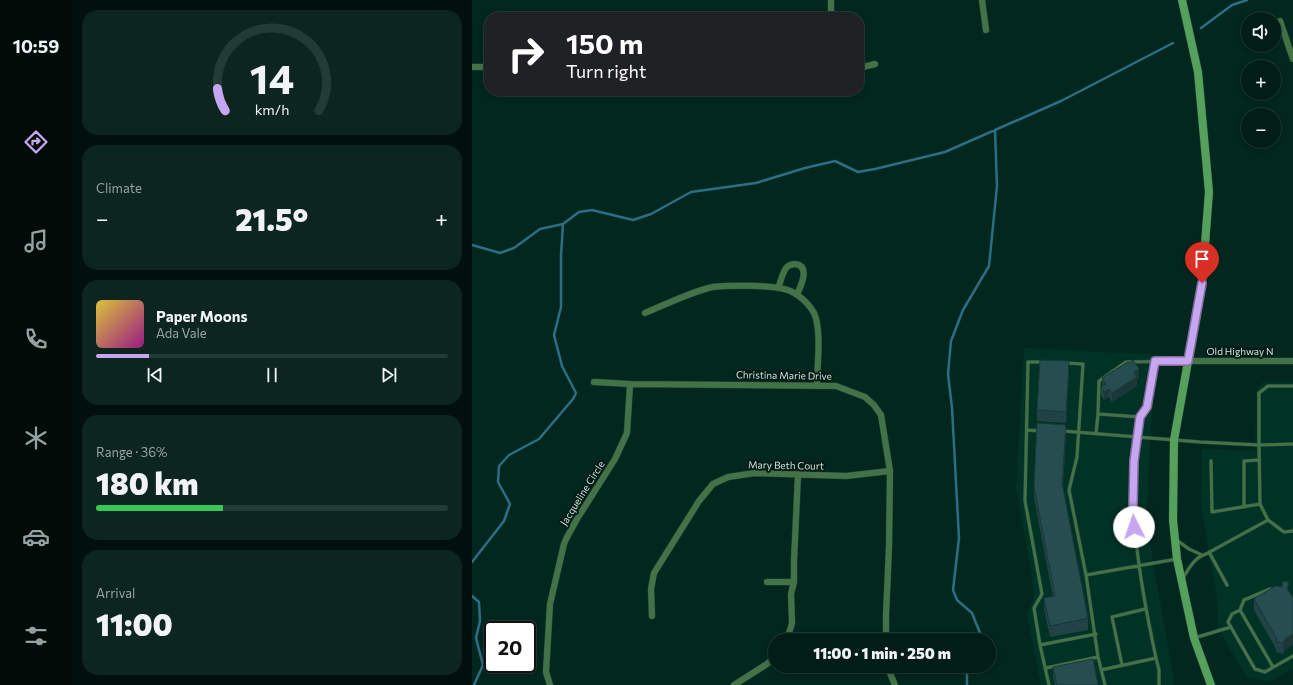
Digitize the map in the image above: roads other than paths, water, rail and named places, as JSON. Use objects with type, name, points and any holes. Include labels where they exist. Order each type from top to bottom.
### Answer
[{"type":"main road","points":[[1182,0],[1198,72],[1208,192],[1202,283],[1174,440],[1173,520],[1177,559],[1194,638],[1211,685]]},
{"type":"street","points":[[831,0],[831,12]]},
{"type":"street","points":[[982,0],[986,30]]},
{"type":"street","points":[[1281,24],[1293,59]]},
{"type":"street","points":[[864,67],[875,64]]},
{"type":"street","points":[[472,67],[484,67]]},
{"type":"street","points":[[778,288],[787,267],[790,265],[798,265],[804,272],[797,295]]},
{"type":"street","points":[[645,313],[690,294],[715,287],[759,286],[784,289],[803,298],[814,312],[818,328],[817,385]]},
{"type":"street","name":"Old Highway N","points":[[1188,361],[1293,361]]},
{"type":"street","name":"Christina Marie Drive","points":[[594,382],[630,384],[836,386],[865,397],[874,405],[881,415],[890,471],[890,547],[886,633]]},
{"type":"street","name":"Jacqueline Circle","points":[[550,685],[546,672],[550,604],[566,539],[615,459],[627,434],[630,384]]},
{"type":"street","name":"Mary Beth Court","points":[[652,616],[651,589],[654,573],[699,501],[713,484],[728,477],[755,473],[846,476],[890,471]]},
{"type":"street","points":[[789,633],[792,623],[791,594],[794,582],[798,475]]},
{"type":"street","points":[[767,582],[794,582]]},
{"type":"street","points":[[734,685],[768,663]]},
{"type":"street","points":[[890,673],[895,685]]},
{"type":"lane","points":[[1155,361],[1147,407],[1140,417],[1134,461],[1133,505],[1145,609],[1159,670],[1159,685]]},
{"type":"lane","points":[[1096,434],[1099,381],[1126,362],[1188,361]]},
{"type":"lane","points":[[1044,362],[1028,362],[1025,501],[1042,594],[1034,608],[1049,685]]},
{"type":"lane","points":[[1059,363],[1083,364],[1077,457],[1069,490],[1086,575],[1096,634],[1098,657],[1106,685]]},
{"type":"lane","points":[[1293,386],[1268,386],[1260,393],[1259,445],[1260,504],[1268,520],[1284,532],[1293,531]]},
{"type":"lane","points":[[1098,414],[1140,417]]},
{"type":"lane","points":[[1027,430],[1042,431]]},
{"type":"lane","points":[[1056,431],[1137,438],[1259,445],[1293,444]]},
{"type":"lane","points":[[1244,507],[1244,461],[1259,460]]},
{"type":"lane","points":[[1212,461],[1212,512],[1260,504]]},
{"type":"lane","points":[[1181,581],[1193,564],[1202,556],[1268,520]]},
{"type":"lane","points":[[1174,538],[1202,556]]},
{"type":"lane","points":[[1209,552],[1227,585]]},
{"type":"lane","points":[[1086,575],[1177,559]]},
{"type":"lane","points":[[1277,591],[1270,589],[1244,600],[1240,610],[1232,614],[1228,622],[1255,669],[1264,672],[1293,656]]},
{"type":"lane","points":[[1122,665],[1112,617],[1145,609]]},
{"type":"lane","points":[[1240,610],[1273,667]]},
{"type":"lane","points":[[1194,638],[1231,627]]},
{"type":"lane","points":[[1040,645],[1096,634]]},
{"type":"lane","points":[[1046,668],[1098,657]]},
{"type":"lane","points":[[1101,670],[1156,658]]},
{"type":"waterway","points":[[1201,28],[1232,5],[1247,0]]},
{"type":"waterway","points":[[472,245],[500,253],[514,248],[540,229],[563,224],[579,212],[592,210],[633,220],[651,214],[691,192],[756,183],[805,168],[835,161],[858,172],[945,152],[1061,101],[1173,43]]},
{"type":"waterway","points":[[980,633],[972,613],[957,600],[953,590],[959,538],[952,408],[948,374],[951,341],[963,310],[989,266],[997,186],[995,130]]},
{"type":"waterway","points":[[472,562],[504,521],[510,504],[498,482],[499,466],[509,455],[539,439],[573,399],[576,393],[562,366],[554,335],[561,307],[561,255],[563,224]]},
{"type":"waterway","points":[[472,596],[479,602],[480,621],[476,638],[483,665],[474,685]]},
{"type":"waterway","points":[[967,673],[967,685]]}]
